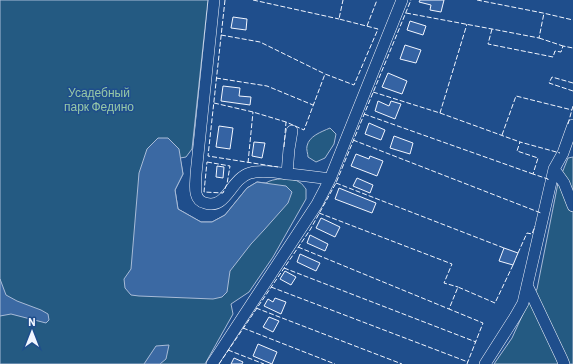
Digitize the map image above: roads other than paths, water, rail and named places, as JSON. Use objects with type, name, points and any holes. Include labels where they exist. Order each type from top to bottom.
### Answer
[{"type":"street","points":[[214,0],[196,174],[195,192],[199,200],[204,203],[213,204],[220,202],[234,184],[243,176],[251,172],[271,172],[330,179]]},
{"type":"street","points":[[212,364],[317,204],[330,179],[402,0]]},
{"type":"street","points":[[485,364],[523,303],[554,168],[564,153],[573,125]]},
{"type":"street","points":[[287,174],[292,130]]},
{"type":"street","points":[[554,168],[564,183],[573,206]]},
{"type":"street","points":[[527,285],[564,364]]},
{"type":"park label","name":"Усадебный парк Федино","points":[[99,99]]}]
